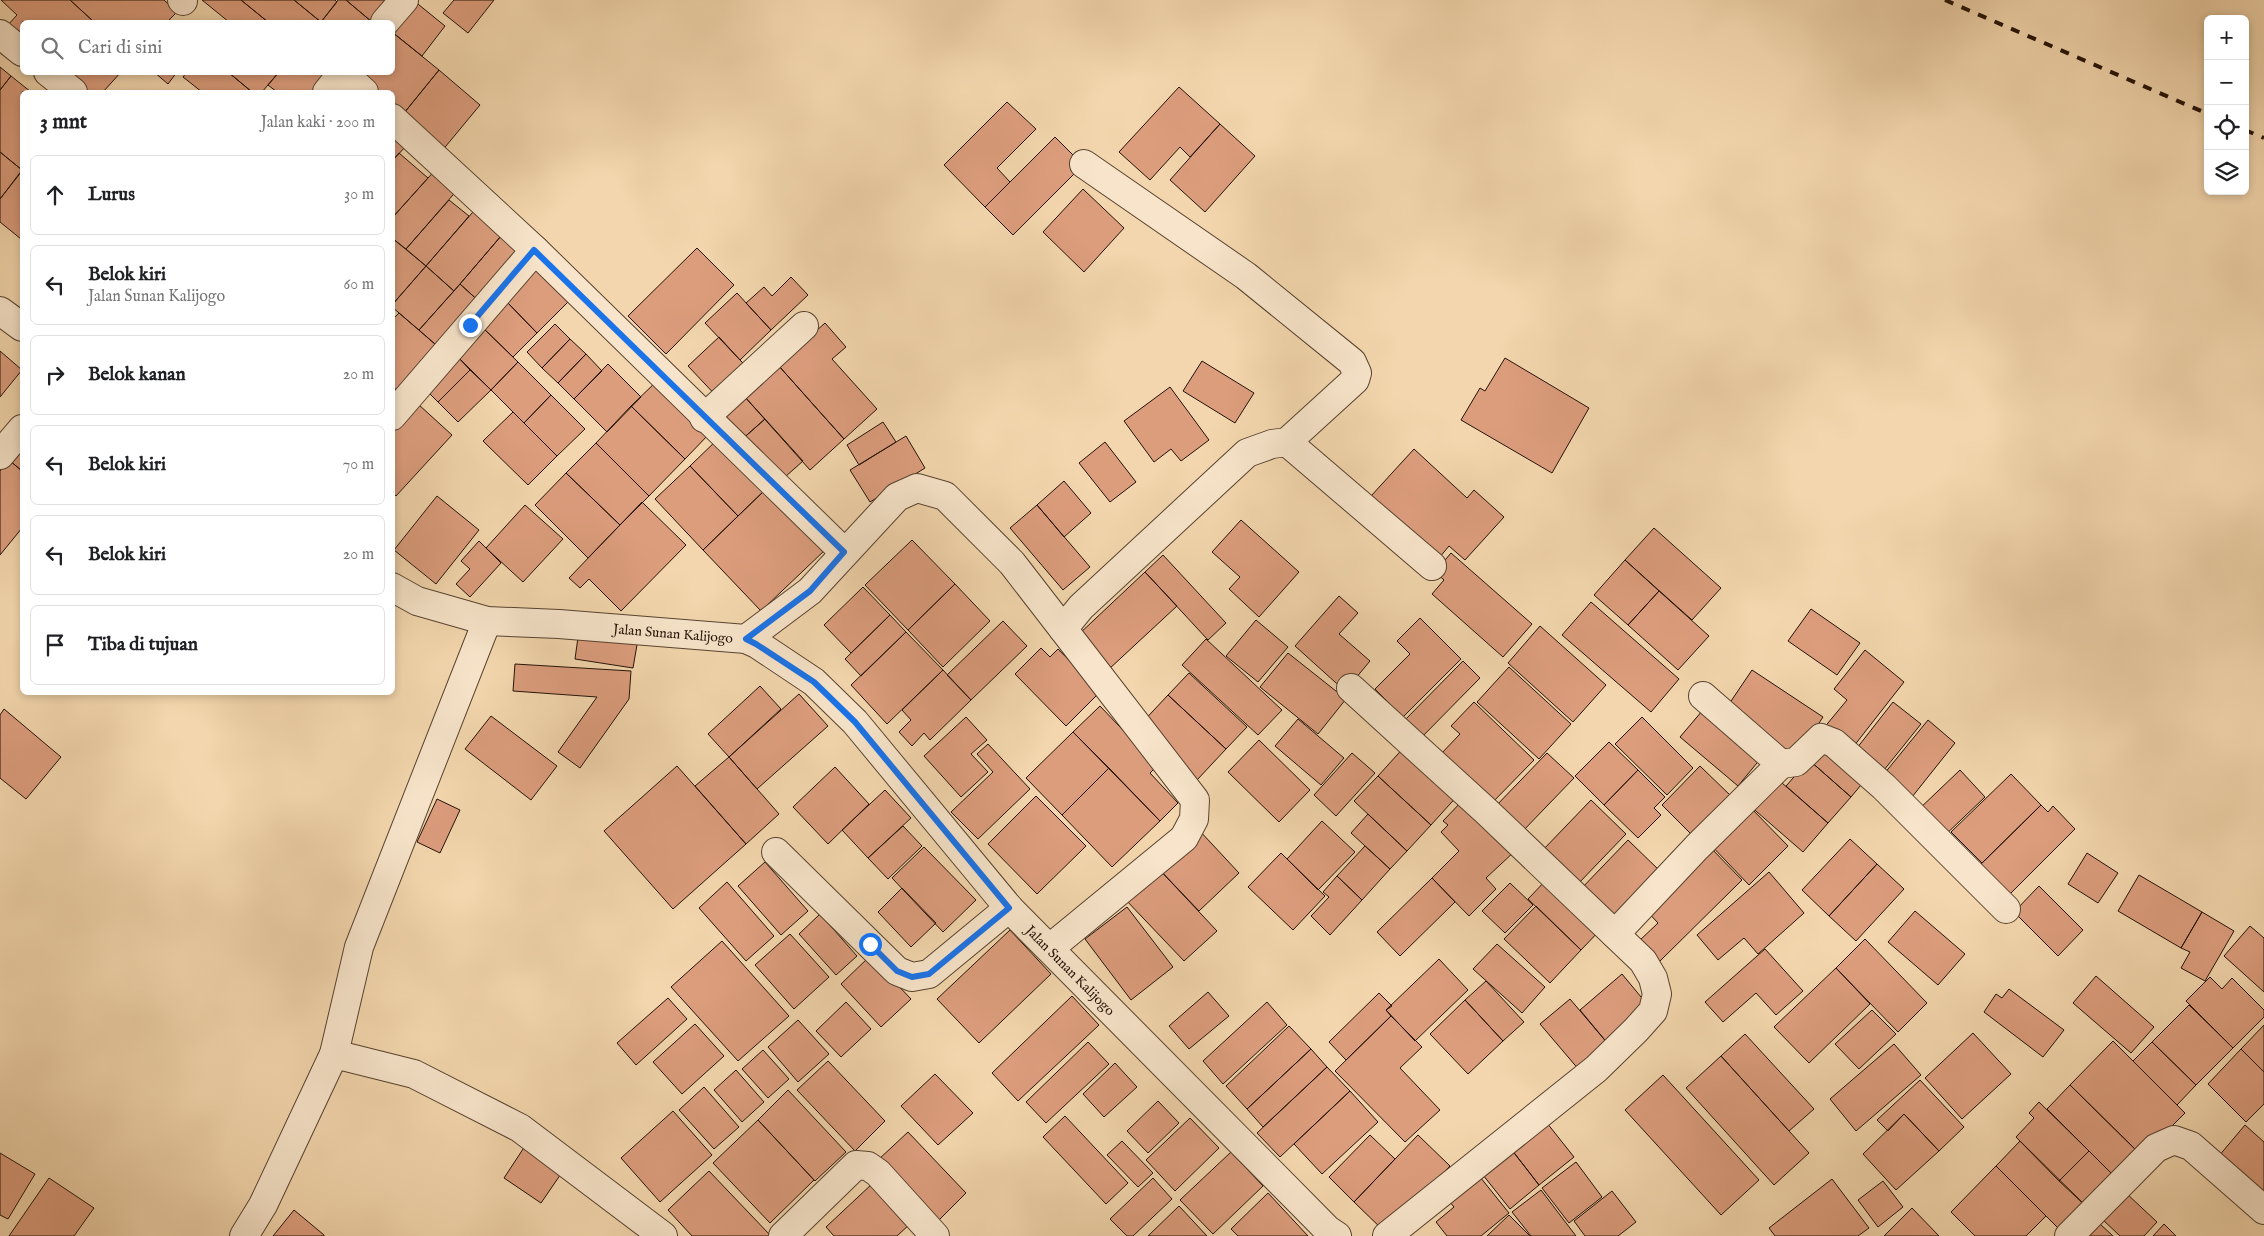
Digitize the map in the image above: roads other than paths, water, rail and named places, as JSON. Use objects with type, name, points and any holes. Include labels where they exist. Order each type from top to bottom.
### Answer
[{"type":"street","points":[[387,20],[404,0]]},
{"type":"street","points":[[0,34],[20,50]]},
{"type":"street","points":[[52,75],[70,90]]},
{"type":"street","points":[[329,90],[341,75]]},
{"type":"street","points":[[345,75],[362,90]]},
{"type":"street","points":[[395,121],[534,250],[704,418],[844,552]]},
{"type":"street","points":[[1063,629],[1081,607],[1248,453],[1272,444],[1287,442],[1355,380],[1357,373],[1352,362],[1246,276],[1084,164]]},
{"type":"street","points":[[395,412],[534,250]]},
{"type":"street","points":[[0,311],[20,326]]},
{"type":"street","points":[[704,418],[804,326]]},
{"type":"street","points":[[0,455],[20,431]]},
{"type":"street","points":[[1287,442],[1432,566]]},
{"type":"street","points":[[746,639],[810,591],[896,497],[917,488],[945,496],[1012,563],[1195,800],[1194,819],[1184,838],[1050,948]]},
{"type":"street","name":"Jalan Sunan Kalijogo","points":[[395,589],[417,601],[486,621],[559,624],[746,639],[814,682],[855,722],[1009,908],[1329,1234]]},
{"type":"street","points":[[244,1236],[262,1205],[334,1054],[359,946],[486,621]]},
{"type":"street","points":[[1351,688],[1486,811],[1643,961],[1653,978],[1657,994],[1653,1011],[1596,1069],[1387,1236]]},
{"type":"street","points":[[1703,696],[1781,764]]},
{"type":"street","points":[[1614,934],[1781,764],[1796,762],[1822,738],[1834,743],[1884,788],[2006,909]]},
{"type":"street","points":[[776,852],[897,971],[912,977],[929,974],[1009,908]]},
{"type":"street","points":[[334,1054],[414,1074],[520,1128],[663,1236]]},
{"type":"street","points":[[2068,1236],[2156,1148],[2174,1140],[2191,1146],[2264,1210]]},
{"type":"street","points":[[783,1236],[856,1165],[868,1166],[878,1173],[935,1236]]},
{"type":"railway","points":[[1945,0],[2204,112]]},
{"type":"railway","points":[[2249,132],[2264,138]]}]
